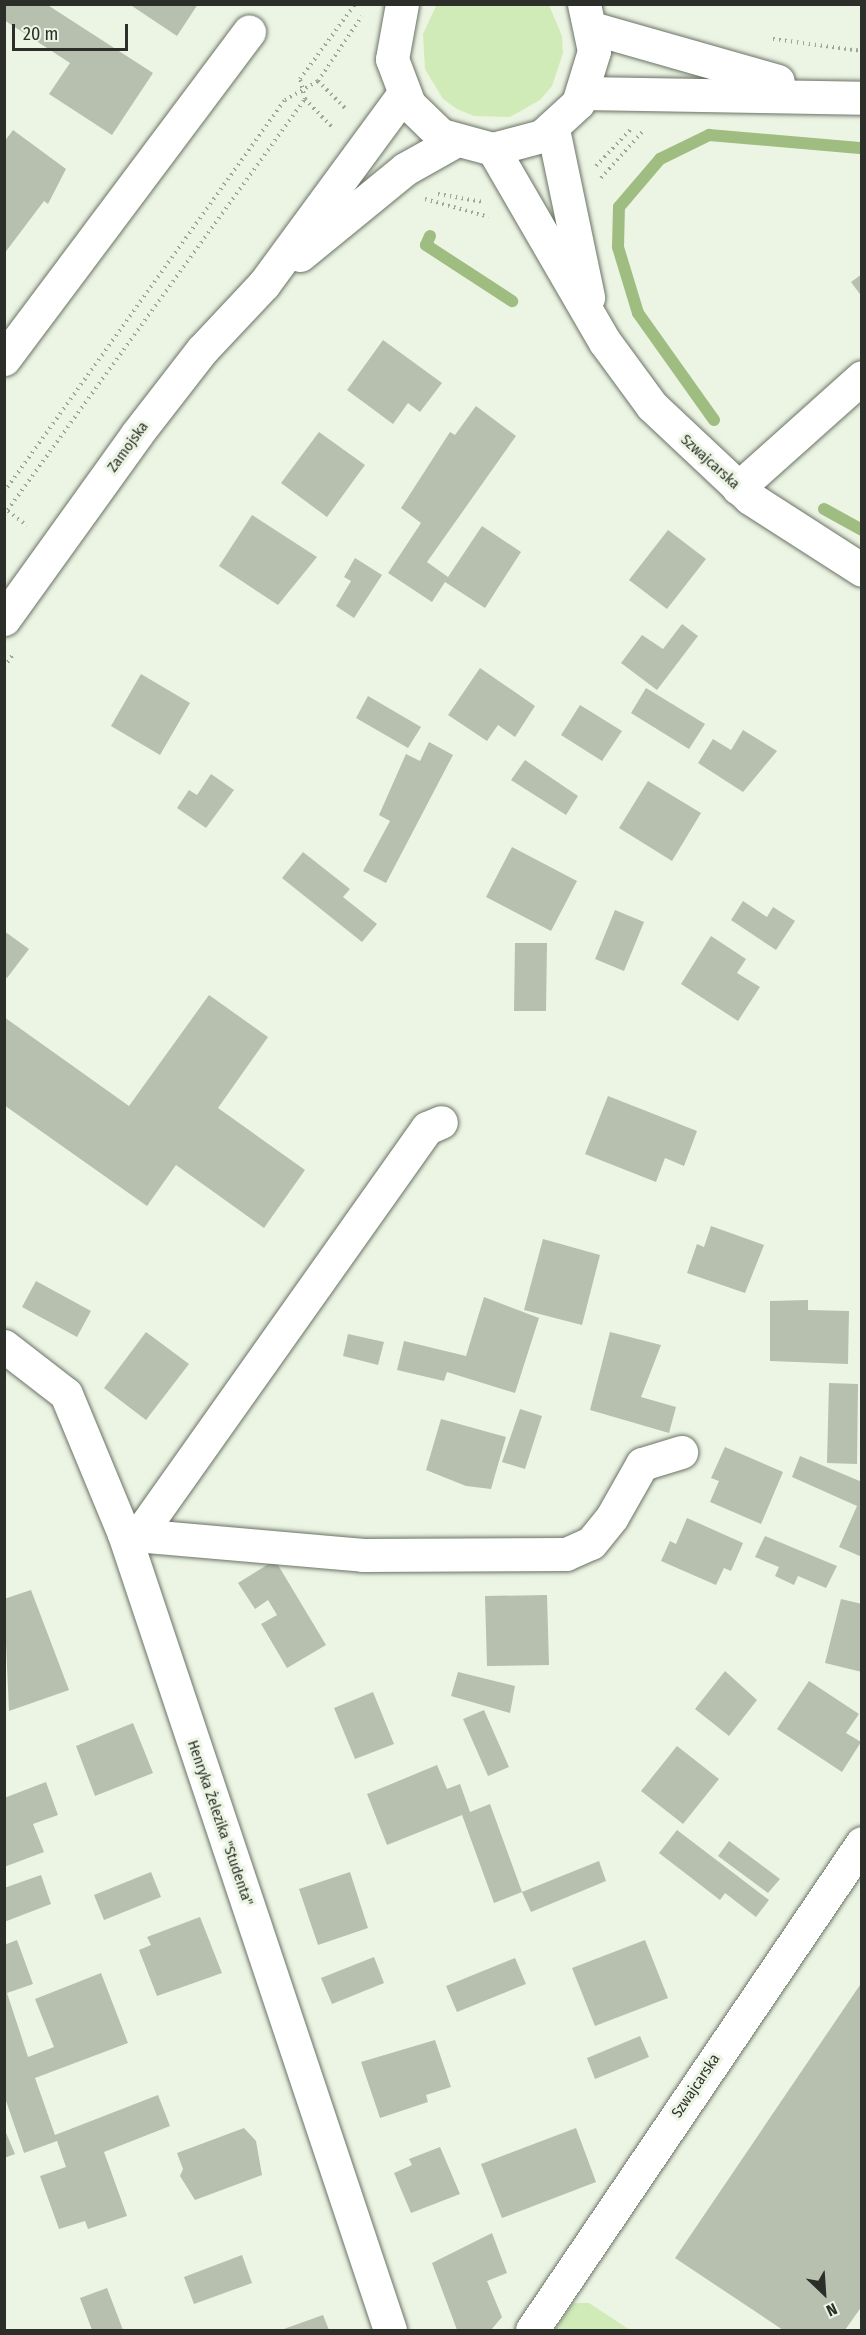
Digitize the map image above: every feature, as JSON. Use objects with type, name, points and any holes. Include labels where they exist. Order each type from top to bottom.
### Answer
[{"type":"street","points":[[402,4],[392,47],[403,95],[423,122],[453,142],[493,149],[531,142],[553,129],[584,93],[593,61],[588,16],[824,93]]},
{"type":"street","points":[[4,359],[249,32]]},
{"type":"street","points":[[584,93],[663,91],[824,93],[861,98]]},
{"type":"street","name":"Zamojska","points":[[4,619],[142,427],[264,284],[403,95]]},
{"type":"street","name":"Szwajcarska","points":[[553,129],[593,319]]},
{"type":"street","name":"Zamojska","points":[[264,284],[405,169],[453,142]]},
{"type":"street","name":"Szwajcarska","points":[[493,149],[530,216],[593,319],[652,406],[738,488],[861,570]]},
{"type":"street","points":[[738,488],[861,377]]},
{"type":"street","points":[[131,1535],[427,1128],[441,1122]]},
{"type":"street","name":"Henryka Żelezika \"Studenta\"","points":[[4,1346],[66,1394],[131,1535],[390,2331]]},
{"type":"street","points":[[131,1535],[363,1555],[566,1554],[591,1543],[612,1517],[642,1464],[681,1452]]},
{"type":"street","name":"Szwajcarska","points":[[532,2331],[861,1842]]},
{"type":"path","points":[[4,515],[305,99],[300,79],[355,4]]},
{"type":"path","points":[[4,492],[285,100],[318,81],[367,4]]},
{"type":"path","points":[[763,37],[861,51]]},
{"type":"path","points":[[567,201],[631,150],[660,109],[663,91]]},
{"type":"path","points":[[414,193],[434,205],[511,223],[530,216]]},
{"type":"path","points":[[4,667],[18,649]]},
{"type":"green space","points":[[437,4],[549,5],[562,36],[563,53],[552,86],[540,100],[510,117],[474,116],[457,109],[443,99],[425,69],[423,34]]},
{"type":"green space","points":[[573,2303],[589,2303],[630,2330],[555,2330]]},
{"type":"building","points":[[4,4],[46,4],[153,73],[112,135],[49,94],[70,63],[4,20]]},
{"type":"building","points":[[129,4],[198,4],[177,36]]},
{"type":"building","points":[[13,130],[66,169],[48,204],[44,201],[4,254],[4,142]]},
{"type":"building","points":[[862,274],[862,297],[851,282]]},
{"type":"building","points":[[383,340],[442,383],[420,412],[408,403],[393,424],[347,390]]},
{"type":"building","points":[[476,406],[516,436],[427,562],[448,577],[482,526],[521,552],[485,608],[445,582],[432,602],[388,573],[421,523],[401,508],[450,432],[455,435]]},
{"type":"building","points":[[319,432],[365,465],[327,517],[281,483]]},
{"type":"building","points":[[252,515],[317,557],[278,605],[219,566]]},
{"type":"building","points":[[668,530],[706,559],[667,609],[629,580]]},
{"type":"building","points":[[355,558],[382,575],[354,618],[336,606],[351,581],[344,577]]},
{"type":"building","points":[[682,624],[698,636],[657,690],[621,663],[642,635],[663,649]]},
{"type":"building","points":[[480,668],[535,706],[515,737],[498,725],[487,741],[448,715]]},
{"type":"building","points":[[141,674],[190,703],[160,755],[111,726]]},
{"type":"building","points":[[646,688],[705,724],[689,749],[631,713]]},
{"type":"building","points":[[368,696],[421,727],[408,748],[356,718]]},
{"type":"building","points":[[580,705],[622,731],[602,761],[561,735]]},
{"type":"building","points":[[743,730],[777,751],[743,792],[698,763],[713,739],[731,750]]},
{"type":"building","points":[[429,742],[453,755],[386,883],[363,871],[390,821],[379,815],[406,754],[420,761]]},
{"type":"building","points":[[525,760],[578,796],[566,815],[511,780]]},
{"type":"building","points":[[211,774],[234,790],[206,828],[177,808],[189,790],[197,795]]},
{"type":"building","points":[[648,781],[701,813],[672,861],[619,828]]},
{"type":"building","points":[[512,847],[577,881],[551,931],[486,897]]},
{"type":"building","points":[[303,852],[350,889],[343,897],[377,924],[362,942],[282,878]]},
{"type":"building","points":[[743,901],[767,917],[773,907],[795,921],[776,950],[731,920]]},
{"type":"building","points":[[615,910],[644,922],[624,971],[595,959]]},
{"type":"building","points":[[4,931],[29,949],[7,978],[4,976]]},
{"type":"building","points":[[711,936],[746,959],[737,973],[760,987],[738,1021],[681,984]]},
{"type":"building","points":[[515,943],[547,943],[546,1011],[514,1011]]},
{"type":"building","points":[[209,995],[268,1037],[218,1108],[305,1170],[264,1228],[176,1165],[147,1206],[4,1105],[4,1017],[129,1106]]},
{"type":"building","points":[[608,1096],[697,1131],[684,1166],[665,1158],[656,1182],[585,1154]]},
{"type":"building","points":[[711,1226],[764,1245],[745,1293],[687,1273],[697,1244],[704,1247]]},
{"type":"building","points":[[543,1239],[600,1255],[582,1325],[524,1310]]},
{"type":"building","points":[[36,1281],[91,1311],[77,1337],[22,1307]]},
{"type":"building","points":[[484,1297],[539,1318],[515,1393],[447,1372],[444,1381],[397,1370],[404,1341],[466,1356]]},
{"type":"building","points":[[808,1300],[808,1310],[849,1311],[848,1364],[770,1361],[770,1301]]},
{"type":"building","points":[[146,1332],[189,1364],[146,1420],[104,1388]]},
{"type":"building","points":[[610,1332],[661,1345],[641,1397],[676,1407],[669,1433],[590,1410]]},
{"type":"building","points":[[348,1334],[384,1342],[378,1365],[343,1356]]},
{"type":"building","points":[[829,1383],[858,1384],[857,1464],[827,1463]]},
{"type":"building","points":[[520,1409],[542,1416],[525,1469],[502,1462]]},
{"type":"building","points":[[441,1419],[506,1437],[491,1489],[466,1486],[426,1470]]},
{"type":"building","points":[[725,1447],[783,1472],[761,1524],[710,1502],[719,1481],[711,1478]]},
{"type":"building","points":[[800,1456],[862,1482],[862,1557],[839,1547],[857,1506],[792,1477]]},
{"type":"building","points":[[687,1518],[743,1543],[731,1571],[724,1568],[716,1585],[661,1561],[670,1541],[676,1544]]},
{"type":"building","points":[[765,1536],[837,1566],[826,1588],[798,1576],[794,1585],[775,1576],[779,1567],[755,1557]]},
{"type":"building","points":[[275,1560],[326,1645],[287,1668],[261,1624],[277,1615],[268,1600],[255,1609],[238,1583]]},
{"type":"building","points":[[31,1590],[69,1690],[9,1711],[4,1599]]},
{"type":"building","points":[[547,1595],[549,1665],[487,1666],[485,1596]]},
{"type":"building","points":[[841,1599],[862,1604],[862,1672],[825,1663]]},
{"type":"building","points":[[725,1671],[757,1700],[729,1736],[695,1709]]},
{"type":"building","points":[[458,1672],[515,1686],[510,1713],[451,1696]]},
{"type":"building","points":[[809,1681],[859,1714],[846,1733],[861,1742],[842,1772],[777,1729]]},
{"type":"building","points":[[373,1692],[394,1744],[355,1759],[334,1708]]},
{"type":"building","points":[[484,1710],[509,1767],[488,1776],[463,1719]]},
{"type":"building","points":[[133,1723],[153,1773],[95,1796],[76,1746]]},
{"type":"building","points":[[677,1746],[719,1779],[683,1824],[641,1791]]},
{"type":"building","points":[[437,1765],[447,1789],[460,1784],[470,1812],[490,1804],[522,1892],[494,1903],[462,1815],[387,1845],[367,1794]]},
{"type":"building","points":[[46,1782],[58,1815],[33,1824],[44,1852],[4,1867],[4,1798]]},
{"type":"building","points":[[677,1830],[769,1900],[756,1917],[725,1893],[720,1900],[659,1853]]},
{"type":"building","points":[[729,1841],[780,1879],[768,1893],[718,1856]]},
{"type":"building","points":[[599,1861],[606,1881],[531,1912],[522,1892]]},
{"type":"building","points":[[151,1872],[161,1897],[104,1920],[94,1895]]},
{"type":"building","points":[[350,1872],[368,1928],[318,1945],[299,1889]]},
{"type":"building","points":[[41,1875],[51,1904],[4,1922],[4,1888]]},
{"type":"building","points":[[200,1917],[222,1973],[157,1996],[139,1950],[151,1945],[147,1937]]},
{"type":"building","points":[[17,1940],[33,1984],[7,1993],[28,2057],[54,2047],[35,1999],[101,1973],[128,2043],[35,2078],[55,2135],[158,2095],[170,2126],[104,2152],[127,2216],[88,2229],[85,2221],[59,2229],[40,2176],[66,2167],[57,2141],[24,2153],[4,2095],[4,1945]]},
{"type":"building","points":[[645,1940],[668,1998],[595,2026],[572,1968]]},
{"type":"building","points":[[374,1957],[384,1983],[332,2004],[321,1978]]},
{"type":"building","points":[[515,1958],[526,1984],[457,2012],[446,1986]]},
{"type":"building","points":[[862,1982],[862,2306],[845,2330],[783,2330],[675,2258]]},
{"type":"building","points":[[640,2036],[649,2057],[595,2079],[587,2058]]},
{"type":"building","points":[[435,2040],[451,2087],[426,2095],[428,2102],[380,2118],[361,2062]]},
{"type":"building","points":[[4,2128],[15,2154],[4,2158]]},
{"type":"building","points":[[244,2128],[256,2141],[262,2175],[195,2200],[180,2176],[183,2169],[177,2153]]},
{"type":"building","points":[[576,2128],[596,2182],[502,2218],[481,2164]]},
{"type":"building","points":[[440,2147],[460,2194],[411,2213],[394,2173],[412,2165],[409,2159]]},
{"type":"building","points":[[492,2233],[507,2273],[487,2281],[502,2317],[491,2330],[457,2330],[432,2263]]},
{"type":"building","points":[[242,2255],[252,2283],[194,2304],[184,2277]]},
{"type":"building","points":[[107,2288],[123,2330],[92,2330],[80,2298]]},
{"type":"building","points":[[323,2315],[329,2330],[281,2330]]},
{"type":"waterway","points":[[714,420],[638,313],[618,247],[619,207],[660,159],[709,135],[862,148]]},
{"type":"waterway","points":[[430,236],[426,245],[512,301]]},
{"type":"waterway","points":[[824,509],[862,530]]}]
